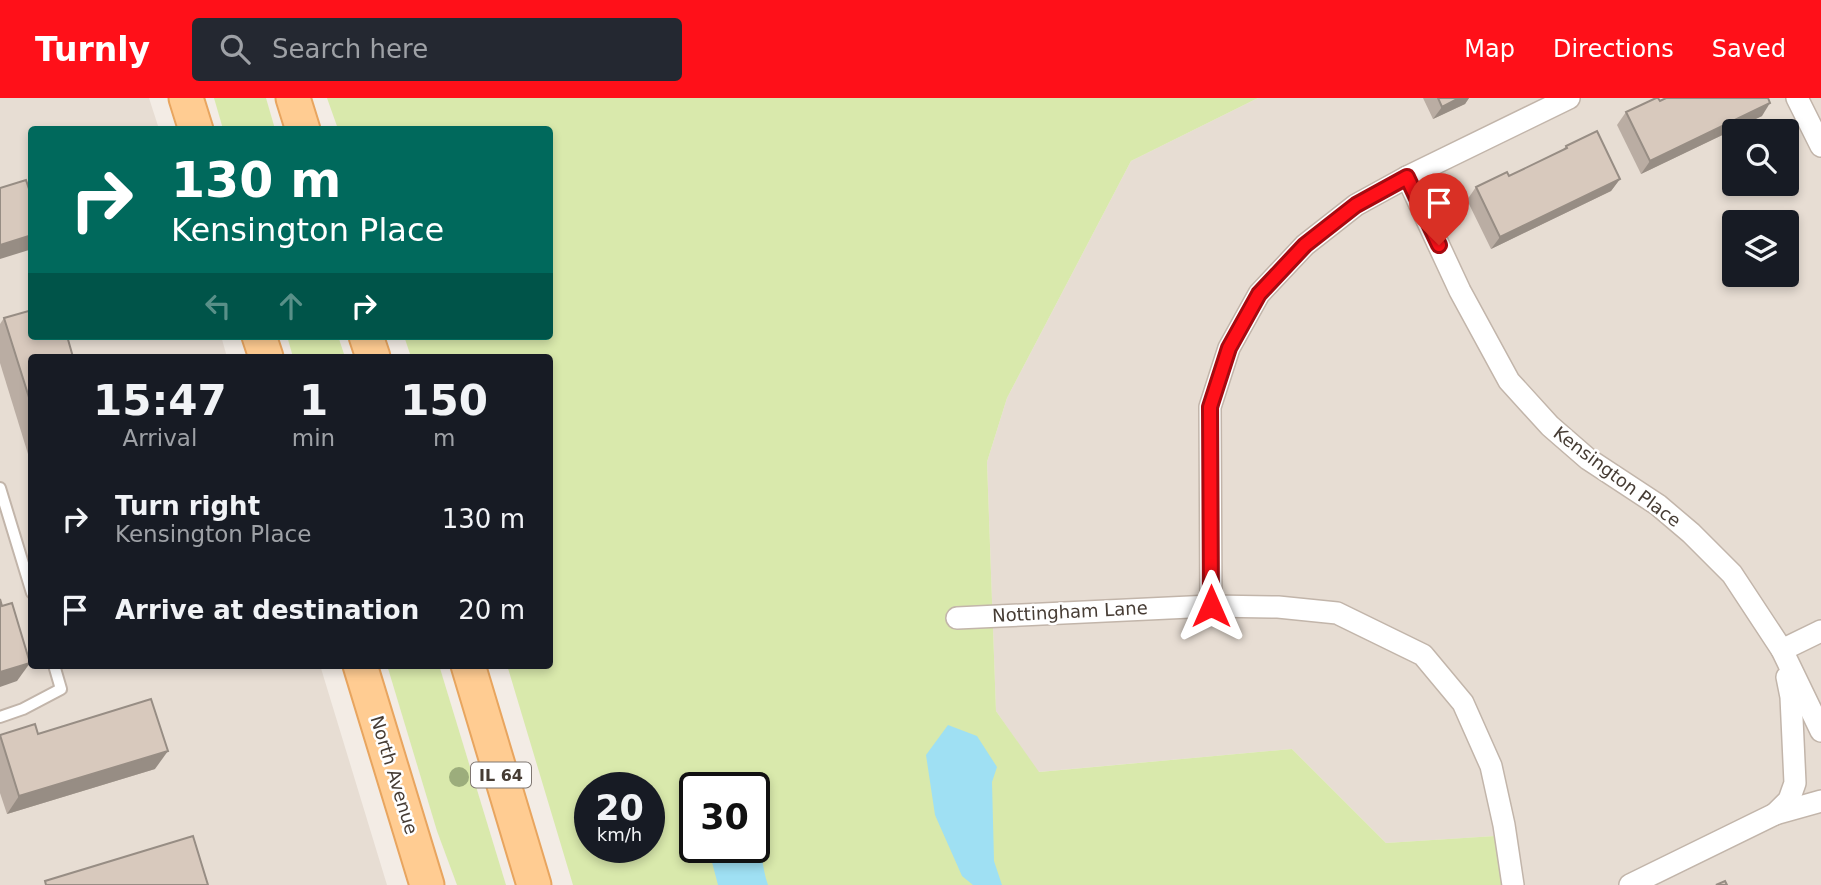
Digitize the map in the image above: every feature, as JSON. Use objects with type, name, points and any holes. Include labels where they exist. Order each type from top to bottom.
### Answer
[{"type":"main road","points":[[186,98],[195,126]]},
{"type":"main road","points":[[293,98],[302,126]]},
{"type":"main road","name":"North Avenue","points":[[361,669],[427,885]]},
{"type":"main road","name":"IL 64","points":[[469,669],[534,885]]},
{"type":"street","points":[[1211,606],[1210,407],[1229,348],[1259,294],[1305,245],[1356,205],[1407,177],[1569,98]]},
{"type":"street","points":[[1797,98],[1821,146]]},
{"type":"street","name":"Kensington Place","points":[[1407,177],[1460,290],[1509,381],[1550,426],[1588,459],[1658,505],[1691,533],[1732,575],[1782,650],[1821,731]]},
{"type":"street","name":"Nottingham Lane","points":[[957,618],[1211,606],[1278,607],[1337,613],[1423,654],[1463,704],[1491,766],[1513,885]]},
{"type":"street","points":[[1775,814],[1789,800],[1795,783],[1791,697],[1782,650],[1821,631]]},
{"type":"street","points":[[1630,885],[1775,814],[1821,801]]},
{"type":"lane","points":[[0,488],[28,580]]},
{"type":"lane","points":[[0,717],[23,709],[61,689],[55,669]]},
{"type":"shaded area","points":[[0,98],[149,98],[158,126],[28,126],[28,340],[222,340],[226,354],[28,354],[28,669],[321,669],[387,885],[0,885]]},
{"type":"shaded area","points":[[1258,98],[1821,98],[1821,885],[1506,885],[1495,836],[1386,843],[1292,749],[1038,772],[996,711],[987,462],[1007,398],[1131,161]]},
{"type":"green space","points":[[214,98],[266,98],[274,126],[222,126]]},
{"type":"green space","points":[[327,98],[1258,98],[1131,161],[1007,398],[987,462],[996,711],[1039,772],[1292,749],[1386,843],[1495,836],[1506,885],[573,885],[508,669],[553,669],[553,354],[410,354],[405,340],[553,340],[553,126],[337,126]]},
{"type":"green space","points":[[288,340],[339,340],[344,354],[292,354]]},
{"type":"green space","points":[[388,669],[440,669],[506,885],[457,885],[437,831]]},
{"type":"water","points":[[948,725],[977,736],[997,767],[992,782],[994,861],[1002,885],[973,885],[962,876],[935,815],[926,755]]},
{"type":"water","points":[[712,863],[763,863],[768,885],[718,885]]},
{"type":"building","points":[[1438,98],[1459,98],[1442,107]]},
{"type":"building","points":[[1656,98],[1660,101],[1666,98],[1768,98],[1770,103],[1737,119],[1722,119],[1722,126],[1650,161],[1626,112]]},
{"type":"building","points":[[1597,131],[1620,179],[1500,237],[1476,187],[1507,172],[1509,176]]},
{"type":"building","points":[[26,180],[28,186],[28,236],[0,245],[0,188]]},
{"type":"building","points":[[28,311],[28,340],[68,340],[72,354],[28,354],[28,394],[4,318]]},
{"type":"building","points":[[0,599],[2,606],[12,603],[28,664],[0,672]]},
{"type":"building","points":[[151,699],[168,751],[19,796],[0,735],[35,724],[38,734]]},
{"type":"building","points":[[193,836],[208,885],[46,885],[45,881]]},
{"type":"route","points":[[1211,606],[1210,407],[1229,348],[1259,294],[1305,245],[1356,205],[1407,177],[1439,245]]}]
